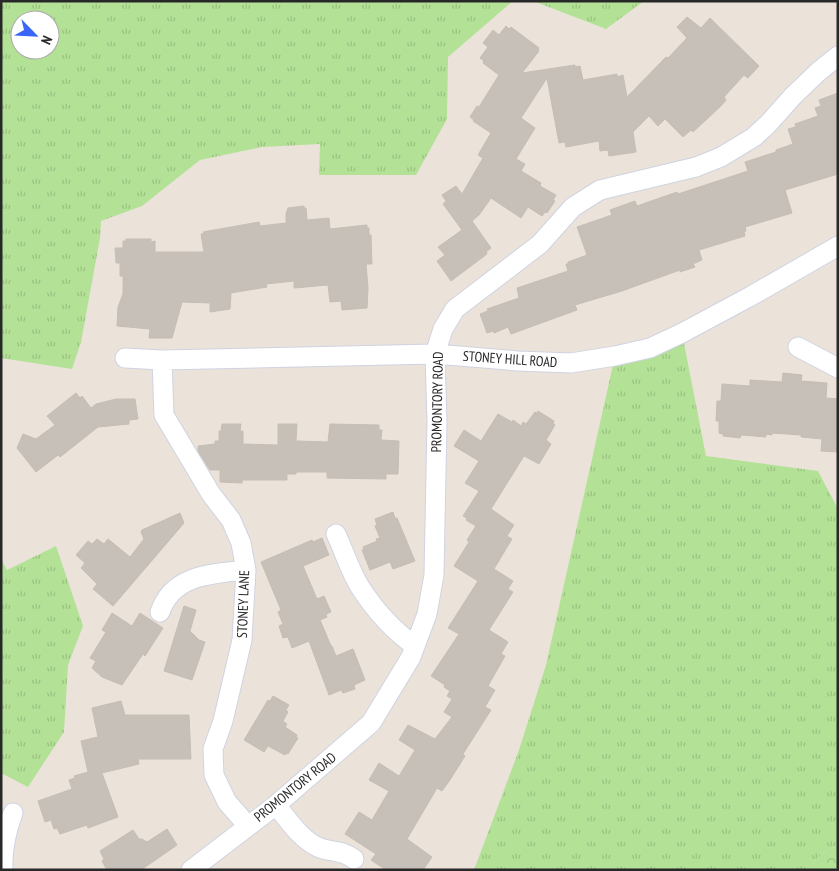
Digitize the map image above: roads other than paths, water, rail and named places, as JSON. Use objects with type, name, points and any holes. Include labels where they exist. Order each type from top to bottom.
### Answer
[{"type":"street","name":"PROMONTORY ROAD","points":[[191,870],[276,805],[371,723],[411,657],[427,614],[434,575],[437,422],[435,354],[443,329],[455,309],[540,244],[573,207],[600,190],[696,167],[721,157],[754,137],[793,96],[838,56]]},
{"type":"street","name":"STONEY HILL ROAD","points":[[125,358],[162,360],[435,354],[518,361],[571,363],[650,348],[689,330],[838,246]]},
{"type":"street","points":[[798,347],[838,368]]},
{"type":"street","name":"STONEY LANE","points":[[162,360],[164,415],[211,494],[231,520],[241,543],[246,570],[242,640],[223,721],[214,749],[214,775],[227,802],[248,826]]},
{"type":"street","points":[[336,534],[360,586],[387,621],[415,646]]},
{"type":"street","points":[[160,612],[164,600],[184,582],[202,575],[246,570]]},
{"type":"street","points":[[276,805],[292,825],[309,841],[322,849],[337,851],[354,859]]},
{"type":"street","points":[[3,870],[2,853],[13,813]]}]
